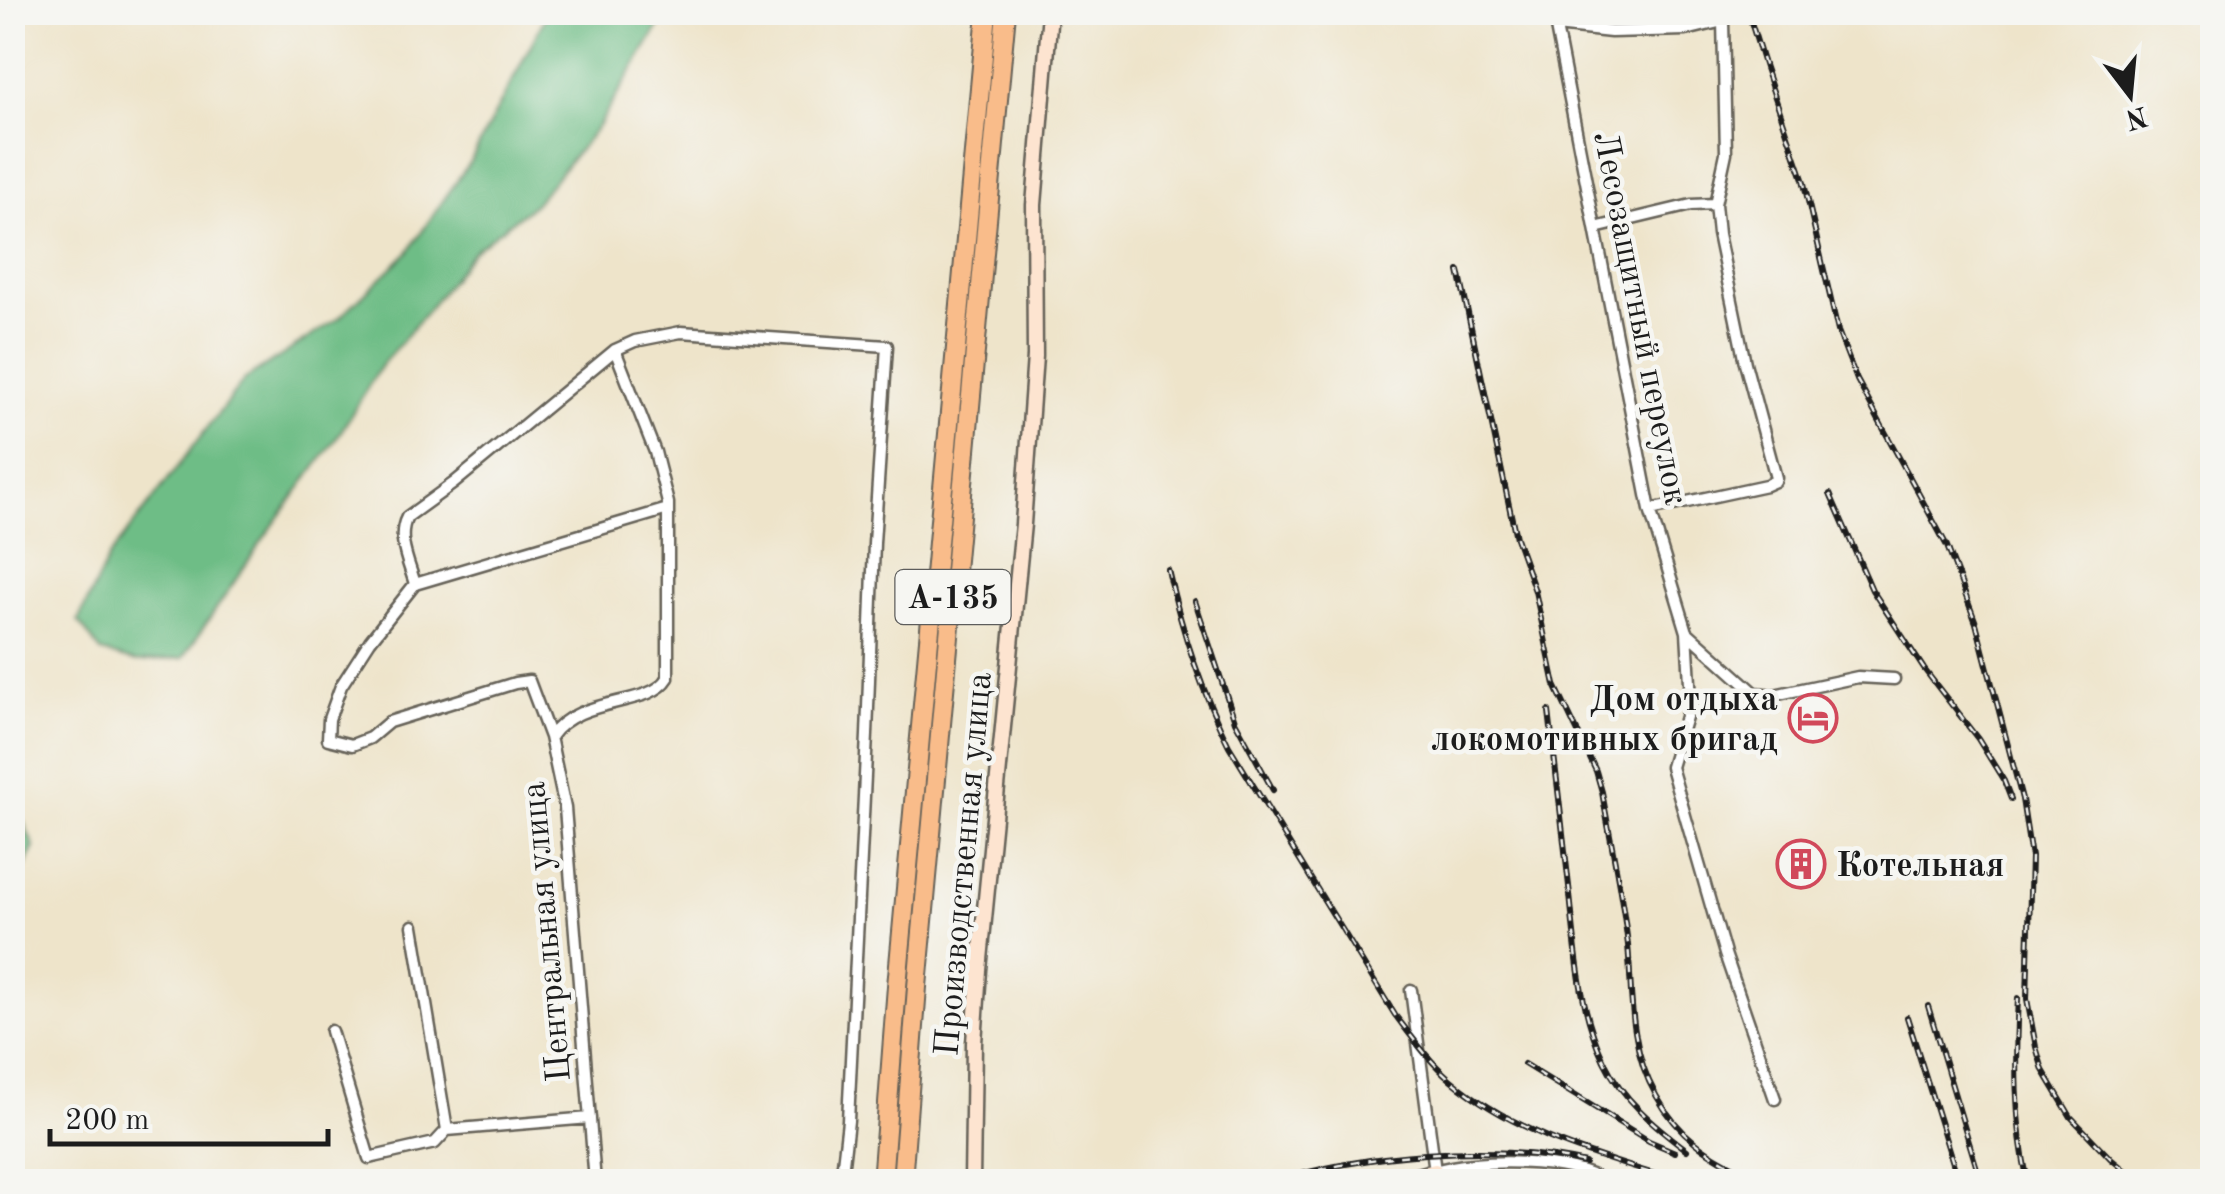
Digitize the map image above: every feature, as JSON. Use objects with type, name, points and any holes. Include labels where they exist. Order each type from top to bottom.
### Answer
[{"type":"highway","name":"А-135","points":[[882,1182],[986,12]]},
{"type":"highway","name":"А-135","points":[[902,1182],[1006,12]]},
{"type":"street","name":"Производственная улица","points":[[972,1182],[979,970],[1023,524],[1035,356],[1034,205],[1050,12]]},
{"type":"street","name":"Лесозащитный переулок","points":[[1553,12],[1650,510],[1687,632],[1691,700],[1670,767],[1775,1099]]},
{"type":"street","points":[[1556,26],[1611,32],[1686,30],[1723,21],[1726,154],[1714,204],[1775,481],[1650,510]]},
{"type":"street","points":[[1596,228],[1691,205],[1714,204]]},
{"type":"street","points":[[668,509],[415,584],[402,539],[407,517],[454,483],[614,350],[636,341],[681,332],[887,346],[874,544],[848,1121],[840,1178],[822,1174],[800,1182]]},
{"type":"street","points":[[550,737],[558,725],[571,717],[650,692],[664,685],[668,678],[668,509],[655,452],[614,350]]},
{"type":"street","name":"Центральная улица","points":[[415,584],[342,686],[329,719],[328,739],[352,745],[370,738],[389,722],[529,681],[550,737],[565,808],[595,1182]]},
{"type":"street","points":[[1687,632],[1755,693],[1774,695],[1858,677],[1894,679]]},
{"type":"street","points":[[413,926],[446,1130]]},
{"type":"street","points":[[1411,990],[1436,1176]]},
{"type":"street","points":[[331,1031],[368,1158],[435,1143],[446,1130],[590,1118]]},
{"type":"street","points":[[1396,1182],[1436,1176],[1452,1166],[1508,1162],[1563,1167],[1594,1174],[1604,1182]]},
{"type":"green space","points":[[548,12],[667,13],[599,125],[534,204],[473,251],[380,367],[337,438],[183,658],[137,662],[101,652],[78,621],[109,557],[244,380],[339,318],[408,252],[471,160]]},
{"type":"green space","points":[[13,798],[34,847],[13,891]]},
{"type":"railway","points":[[1748,12],[1803,179],[1838,331],[1857,380],[1947,546],[1976,623],[2022,799],[2031,857],[2027,999],[2043,1070],[2071,1117],[2139,1182]]},
{"type":"railway","points":[[1459,271],[1516,538],[1535,591],[1555,685],[1602,792],[1623,906],[1634,1026],[1643,1067],[1656,1096],[1684,1133],[1712,1154],[1763,1182]]},
{"type":"railway","points":[[1830,494],[1872,590],[1924,669],[1978,739],[2011,799]]},
{"type":"railway","points":[[1168,570],[1193,660],[1229,746],[1395,1015],[1421,1048],[1450,1079],[1502,1115],[1559,1142],[1680,1182]]},
{"type":"railway","points":[[1195,601],[1235,721],[1273,790]]},
{"type":"railway","points":[[1549,711],[1577,958],[1589,1021],[1611,1075],[1629,1099],[1687,1150]]},
{"type":"railway","points":[[2018,998],[2017,1090],[2028,1182]]},
{"type":"railway","points":[[1928,1006],[1981,1182]]},
{"type":"railway","points":[[1907,1017],[1959,1182]]},
{"type":"railway","points":[[1524,1064],[1649,1141],[1675,1152]]},
{"type":"railway","points":[[1274,1182],[1348,1164],[1429,1154],[1510,1153],[1585,1163]]},
{"type":"place","name":"Дом отдыха локомотивных бригад","points":[[1813,718]]},
{"type":"place","name":"Котельная","points":[[1801,864]]}]
